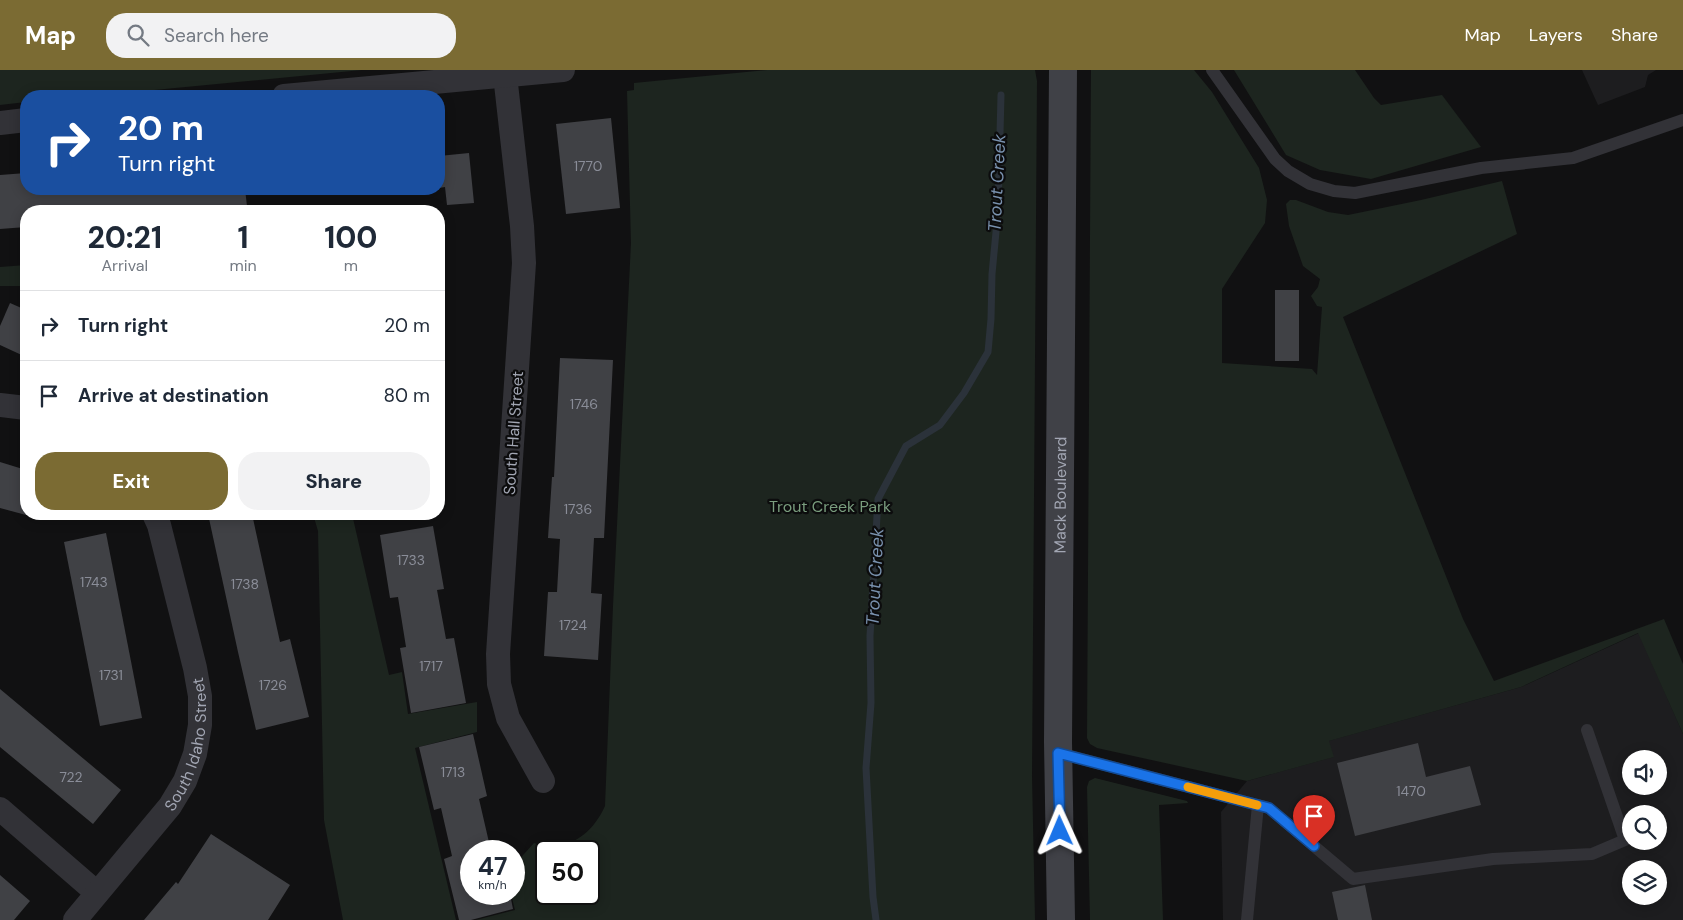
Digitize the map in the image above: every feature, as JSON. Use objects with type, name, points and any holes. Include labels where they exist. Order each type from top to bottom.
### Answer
[{"type":"main road","name":"Mack Boulevard","points":[[1061,920],[1058,753],[1064,70]]},
{"type":"street","points":[[347,90],[563,70]]},
{"type":"street","name":"South Hall Street","points":[[505,75],[522,226],[524,264],[498,654],[499,684],[508,718],[542,781]]},
{"type":"street","points":[[0,123],[20,121]]},
{"type":"street","points":[[0,404],[20,407]]},
{"type":"street","name":"South Idaho Street","points":[[75,920],[170,806],[185,781],[195,754],[200,725],[200,696],[195,668],[157,520]]},
{"type":"street","points":[[0,809],[97,893]]},
{"type":"lane","points":[[1212,70],[1275,159],[1288,172],[1310,184],[1334,192],[1362,192],[1481,168],[1573,158],[1683,120]]},
{"type":"lane","points":[[1058,753],[1269,808],[1353,879],[1493,859],[1592,854],[1625,840],[1587,730]]},
{"type":"lane","points":[[1247,920],[1258,805]]},
{"type":"shaded area","points":[[1582,70],[1656,70],[1648,75],[1645,87],[1598,105]]},
{"type":"shaded area","points":[[1639,633],[1683,734],[1683,920],[1223,920],[1221,812],[1247,781],[1333,757],[1328,741],[1521,687]]},
{"type":"green space","points":[[0,70],[362,70],[154,90],[20,90],[20,103],[0,105]]},
{"type":"green space","name":"Trout Creek Park","points":[[767,70],[1035,70],[1037,81],[1032,776],[1035,920],[476,920],[515,910],[514,905],[525,905],[525,853],[534,843],[535,905],[600,905],[600,840],[577,840],[593,826],[605,806],[631,243],[627,91],[634,90],[634,83]]},
{"type":"green space","points":[[1091,70],[1194,70],[1212,92],[1259,168],[1267,200],[1265,223],[1222,289],[1222,363],[1312,369],[1317,375],[1322,307],[1317,306],[1311,296],[1318,287],[1320,279],[1303,266],[1289,226],[1286,204],[1290,200],[1296,200],[1328,212],[1348,215],[1502,181],[1517,234],[1343,317],[1463,619],[1494,681],[1664,619],[1683,664],[1683,734],[1638,633],[1521,687],[1329,741],[1334,757],[1247,781],[1097,748],[1090,744],[1087,738]]},
{"type":"green space","points":[[1234,70],[1355,70],[1381,105],[1442,95],[1481,147],[1371,179],[1320,170],[1286,155]]},
{"type":"green space","points":[[20,265],[20,286],[0,286],[0,267]]},
{"type":"green space","points":[[315,520],[353,520],[389,675],[402,672],[408,714],[477,702],[477,732],[415,748],[456,920],[343,920],[324,820],[318,531]]},
{"type":"green space","points":[[1095,778],[1187,801],[1188,803],[1159,805],[1163,920],[1090,920],[1087,787],[1089,781]]},
{"type":"building","points":[[611,118],[620,208],[566,214],[556,124]]},
{"type":"building","points":[[469,153],[474,203],[447,205],[445,155]]},
{"type":"building","points":[[20,173],[20,195],[246,195],[247,205],[20,205],[20,227],[0,229],[0,175]]},
{"type":"building","points":[[1275,290],[1299,290],[1299,361],[1275,361]]},
{"type":"building","points":[[10,303],[20,307],[20,354],[0,345],[0,326]]},
{"type":"building","points":[[560,358],[613,360],[604,538],[594,538],[591,593],[602,594],[598,660],[544,656],[548,592],[557,592],[560,539],[548,538],[552,477],[554,477]]},
{"type":"building","points":[[0,462],[20,468],[20,513],[0,508]]},
{"type":"building","points":[[209,520],[253,520],[280,642],[290,639],[309,717],[256,730]]},
{"type":"building","points":[[433,526],[444,589],[437,590],[446,639],[454,638],[466,703],[411,713],[400,648],[406,647],[398,597],[390,598],[380,535]]},
{"type":"building","points":[[106,533],[142,718],[100,726],[64,542]]},
{"type":"building","points":[[0,689],[121,790],[93,824],[0,747]]},
{"type":"building","points":[[473,734],[487,796],[479,799],[488,840],[460,840],[460,905],[512,905],[513,909],[471,920],[459,920],[444,859],[452,856],[441,808],[434,810],[419,747]]},
{"type":"building","points":[[1418,743],[1426,777],[1470,766],[1481,805],[1355,836],[1337,763]]},
{"type":"building","points":[[211,834],[290,885],[268,920],[144,920],[176,882],[178,884]]},
{"type":"building","points":[[0,875],[30,901],[14,920],[0,920]]},
{"type":"building","points":[[1365,885],[1372,920],[1338,920],[1332,892]]},
{"type":"waterway","name":"Trout Creek","points":[[876,920],[866,768],[871,703],[870,636],[878,499],[906,446],[940,425],[964,393],[988,352],[992,274],[998,211],[1001,95]]},
{"type":"slow traffic","points":[[1188,787],[1257,805]]},
{"type":"route","points":[[1060,831],[1058,753],[1269,808],[1314,846]]}]
